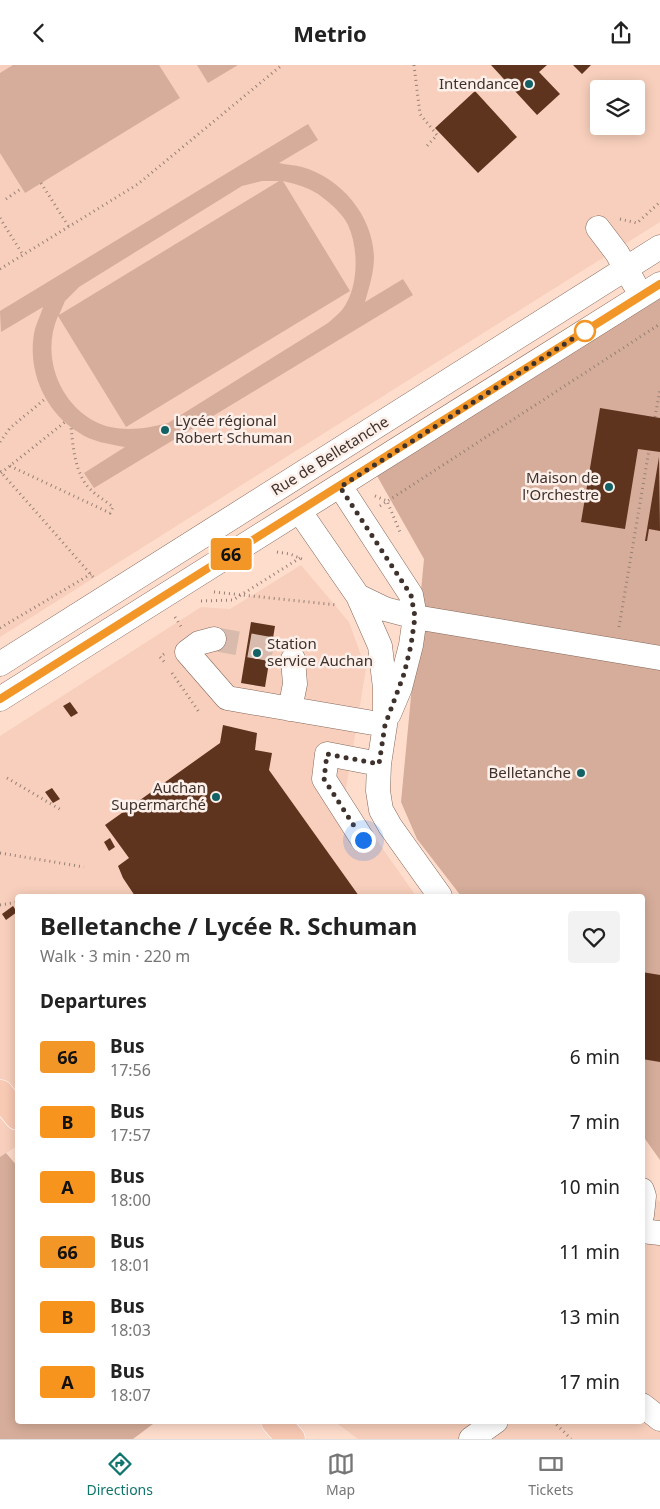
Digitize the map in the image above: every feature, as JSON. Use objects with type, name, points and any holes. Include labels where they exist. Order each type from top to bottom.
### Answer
[{"type":"main road","points":[[278,1424],[291,1439]]},
{"type":"street","points":[[609,223],[617,253],[626,270],[651,289]]},
{"type":"street","name":"Rue de Belletanche","points":[[0,664],[660,247]]},
{"type":"street","name":"Rue de Belletanche","points":[[0,699],[340,487],[651,289]]},
{"type":"street","points":[[340,487],[411,595],[415,617],[411,645],[400,689],[385,725]]},
{"type":"street","points":[[300,512],[322,543],[347,597],[380,646],[385,688],[385,725],[379,764],[378,791],[381,810],[390,826],[439,894]]},
{"type":"street","points":[[347,597],[415,617],[660,658]]},
{"type":"street","points":[[214,639],[199,643],[187,652],[227,698],[385,725]]},
{"type":"street","points":[[290,709],[295,684],[293,659]]},
{"type":"street","points":[[363,840],[324,779],[327,754],[379,764]]},
{"type":"street","points":[[645,1231],[660,1233]]},
{"type":"street","points":[[645,1407],[660,1419]]},
{"type":"street","points":[[471,1439],[492,1424]]},
{"type":"path","points":[[0,269],[138,184],[282,65]]},
{"type":"path","points":[[414,65],[420,114],[437,135],[427,146]]},
{"type":"path","points":[[41,183],[69,227]]},
{"type":"path","points":[[6,199],[22,188]]},
{"type":"path","points":[[609,223],[637,223],[660,202]]},
{"type":"path","points":[[0,218],[23,255]]},
{"type":"path","points":[[360,519],[660,324]]},
{"type":"path","points":[[655,417],[660,389]]},
{"type":"path","points":[[0,443],[10,428],[46,399]]},
{"type":"path","points":[[65,422],[0,472],[91,573],[106,597]]},
{"type":"path","points":[[10,466],[110,513],[113,507],[90,490],[83,479],[70,427]]},
{"type":"path","points":[[615,650],[649,450]]},
{"type":"path","points":[[201,601],[233,600],[322,543]]},
{"type":"path","points":[[290,554],[297,548]]},
{"type":"path","points":[[301,558],[308,562]]},
{"type":"path","points":[[0,628],[91,573]]},
{"type":"path","points":[[214,592],[341,605],[347,597]]},
{"type":"path","points":[[7,778],[63,811]]},
{"type":"path","points":[[0,853],[84,867]]},
{"type":"path","points":[[0,905],[15,902]]},
{"type":"path","points":[[556,1424],[571,1439]]},
{"type":"shaded area","name":"Lycée régional Robert Schuman","points":[[0,65],[660,65],[660,222],[0,637]]},
{"type":"shaded area","points":[[13,65],[159,65],[180,98],[25,193],[0,153],[0,73]]},
{"type":"shaded area","points":[[197,65],[238,65],[208,83]]},
{"type":"shaded area","points":[[308,124],[318,140],[279,163],[302,167],[330,180],[342,189],[361,213],[368,227],[374,257],[365,302],[403,279],[413,295],[94,488],[84,473],[125,447],[101,442],[83,435],[66,423],[47,400],[40,387],[33,359],[35,329],[43,307],[1,332],[0,311]],"holes":[[[262,181],[279,181],[59,315],[65,301],[79,287],[242,186]],[[283,181],[318,194],[336,209],[348,225],[354,245],[356,268],[352,291],[342,310],[328,323],[168,423],[150,427],[122,429],[96,422],[83,414],[72,403],[56,376],[51,346],[58,316],[126,427],[350,291]]]},
{"type":"shaded area","points":[[660,284],[660,1160],[645,1139],[645,894],[459,894],[417,839],[401,802],[424,559],[372,467]]},
{"type":"shaded area","points":[[301,565],[349,622],[366,669],[345,795],[415,894],[15,894],[15,1147],[0,1157],[0,736],[201,607],[230,609]]},
{"type":"shaded area","points":[[6,1153],[15,1164],[15,1424],[153,1424],[133,1439],[0,1439],[0,1157]]},
{"type":"shaded area","points":[[645,1197],[660,1201],[660,1439],[358,1439],[338,1424],[645,1424]]},
{"type":"building","name":"Intendance","points":[[491,65],[547,65],[539,72],[560,94],[537,115]]},
{"type":"building","points":[[573,65],[591,65],[582,74]]},
{"type":"building","points":[[475,91],[517,137],[478,173],[435,128]]},
{"type":"building","name":"Maison de l'Orchestre","points":[[600,408],[660,418],[660,452],[638,449],[625,529],[581,522]]},
{"type":"building","points":[[659,457],[660,531],[649,529],[647,541],[645,541]]},
{"type":"building","points":[[251,622],[275,626],[265,687],[241,683]]},
{"type":"building","points":[[70,702],[78,713],[71,717],[63,706]]},
{"type":"building","name":"Auchan Supermarché","points":[[223,725],[257,733],[255,750],[272,753],[269,770],[358,894],[134,894],[118,866],[129,858],[105,825],[220,743]]},
{"type":"building","points":[[52,788],[60,799],[53,803],[45,792]]},
{"type":"building","points":[[110,838],[115,847],[109,851],[104,842]]},
{"type":"building","points":[[13,906],[15,909],[15,913],[6,920],[2,914]]},
{"type":"building","points":[[645,972],[660,975],[660,1062],[645,1060]]},
{"type":"tunnel","points":[[214,639],[281,651],[293,659]]},
{"type":"bus line","name":"66","points":[[0,699],[372,467],[660,284]]},
{"type":"place","name":"Intendance","points":[[529,84]]},
{"type":"place","name":"Lycée régional Robert Schuman","points":[[165,430]]},
{"type":"place","name":"Maison de l'Orchestre","points":[[609,487]]},
{"type":"place","name":"Station service Auchan","points":[[257,653]]},
{"type":"place","name":"Belletanche","points":[[581,773]]},
{"type":"place","name":"Auchan Supermarché","points":[[216,797]]},
{"type":"route","points":[[363,840],[324,779],[327,754],[379,764],[385,725],[400,689],[411,645],[415,617],[411,595],[340,487],[585,331]]}]
